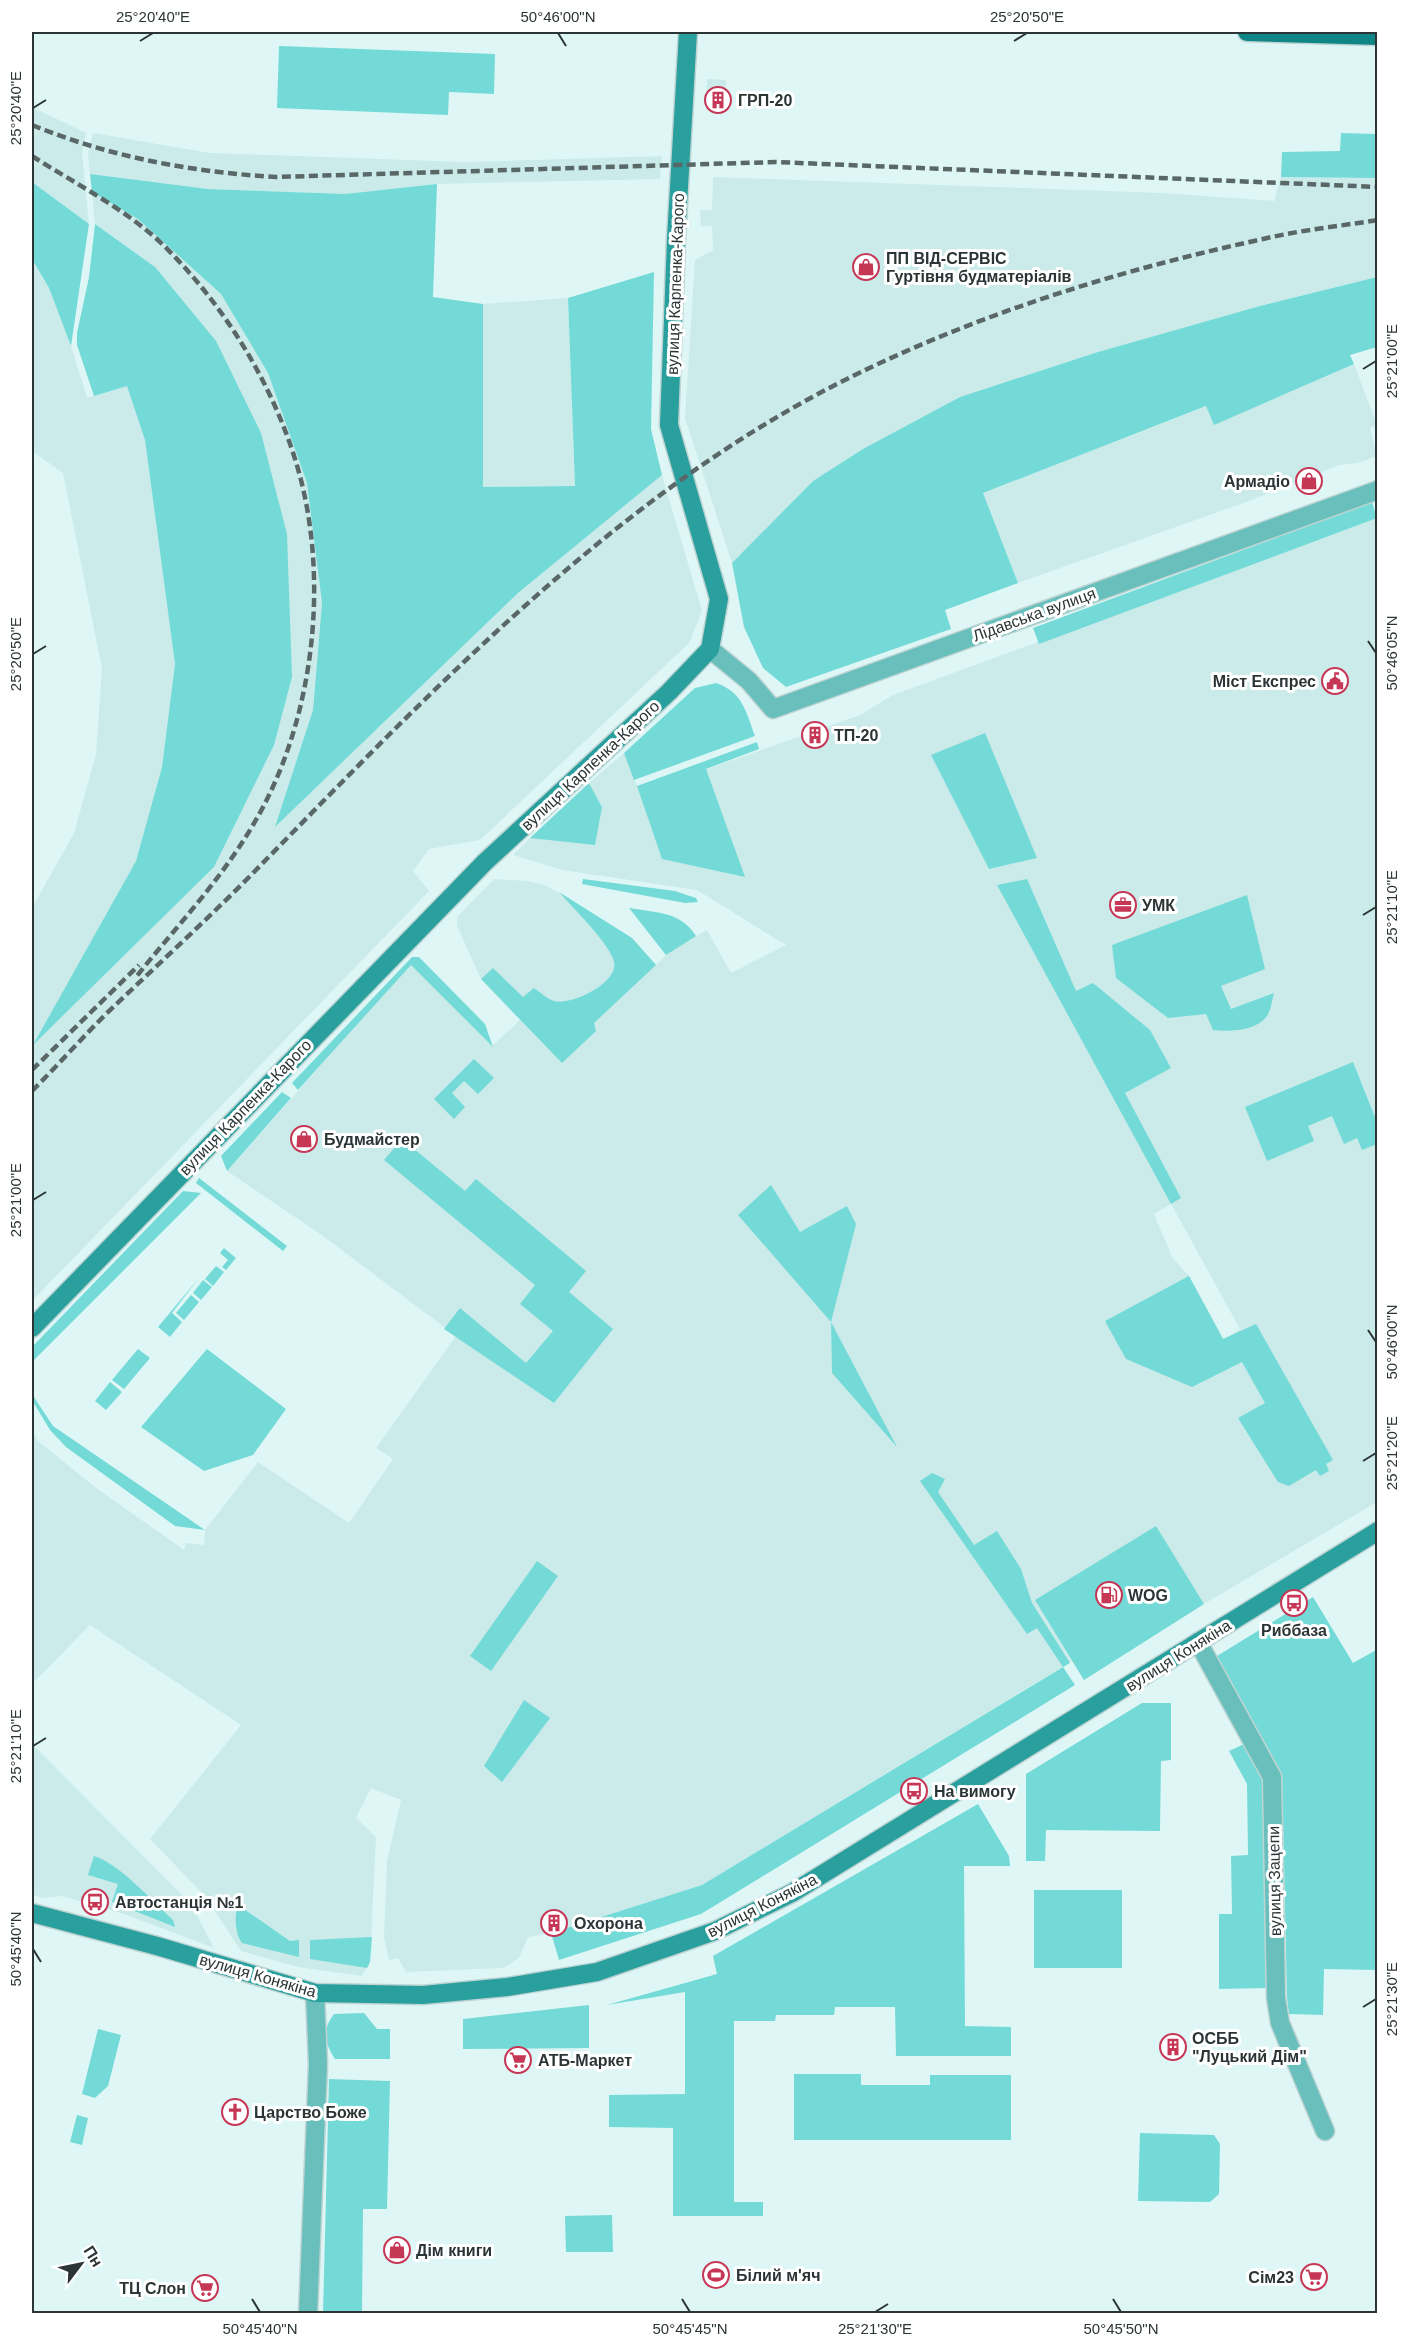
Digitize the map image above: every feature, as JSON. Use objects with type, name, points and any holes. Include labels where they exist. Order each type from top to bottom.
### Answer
[{"type":"main road","name":"вулиця Карпенка-Карого","points":[[32,1328],[484,862],[669,692],[710,649],[719,599],[669,424],[676,239],[688,32]]},
{"type":"main road","points":[[1246,32],[1377,36]]},
{"type":"main road","name":"вулиця Конякіна","points":[[32,1913],[157,1946],[315,1993],[423,1995],[507,1987],[597,1972],[715,1931],[792,1893],[1377,1531]]},
{"type":"street","name":"Лідавська вулиця","points":[[710,649],[749,681],[773,709],[1377,490]]},
{"type":"street","name":"вулиця Зацепи","points":[[1198,1642],[1272,1777],[1276,1998],[1280,2023],[1325,2131]]},
{"type":"street","points":[[308,2313],[318,2064],[315,1993]]},
{"type":"shaded area","points":[[279,46],[495,54],[494,94],[449,92],[448,115],[277,108]]},
{"type":"shaded area","points":[[707,79],[726,80],[726,111],[706,110]]},
{"type":"shaded area","points":[[32,107],[86,133],[82,153],[89,224],[32,182]]},
{"type":"shaded area","points":[[93,133],[210,153],[465,162],[662,156],[660,179],[437,184],[345,194],[208,189],[90,174],[88,153]]},
{"type":"shaded area","points":[[1341,133],[1377,134],[1377,178],[1281,177],[1282,152],[1340,151]]},
{"type":"shaded area","points":[[90,174],[208,189],[345,194],[437,184],[433,297],[483,304],[483,487],[575,486],[568,298],[654,272],[651,429],[662,475],[518,593],[275,827],[313,710],[322,603],[307,483],[268,373],[221,294],[138,219],[92,192]]},
{"type":"shaded area","points":[[713,177],[1162,193],[1274,201],[1281,177],[1377,178],[1377,277],[1260,306],[1098,352],[960,397],[813,481],[732,563],[685,418],[695,260],[713,250],[712,226],[701,226],[700,210],[712,210]]},
{"type":"shaded area","points":[[32,182],[89,224],[71,346],[49,288],[32,259]]},
{"type":"shaded area","points":[[92,192],[138,219],[221,294],[268,373],[307,483],[322,603],[313,710],[276,826],[518,593],[662,475],[702,611],[689,643],[480,840],[429,849],[413,871],[429,891],[32,1301],[32,908],[74,833],[96,754],[102,669],[63,473],[32,451],[32,259],[49,288],[71,346],[87,398],[127,385],[145,440],[175,664],[162,767],[136,861],[35,1042],[214,867],[155,267],[95,224]]},
{"type":"shaded area","points":[[95,224],[155,267],[216,341],[261,433],[287,534],[292,677],[274,745],[214,867],[33,1045],[136,861],[162,767],[175,664],[145,440],[127,386],[94,396],[77,345],[77,333],[89,277]]},
{"type":"shaded area","points":[[1377,277],[1377,347],[1350,355],[1354,364],[1214,425],[1206,406],[983,493],[1018,583],[945,610],[951,629],[786,687],[763,668],[744,627],[732,563],[813,481],[863,449],[960,397],[1098,352],[1260,306]]},
{"type":"shaded area","points":[[568,298],[575,486],[483,487],[483,304]]},
{"type":"shaded area","points":[[1354,364],[1377,425],[1370,428],[1377,456],[1358,463],[1339,465],[1249,501],[1018,583],[983,493],[1207,406],[1214,424]]},
{"type":"shaded area","points":[[1372,502],[1377,518],[1039,644],[1033,628]]},
{"type":"shaded area","points":[[1377,518],[1378,1476],[1374,1479],[1377,1485],[1377,1502],[1204,1604],[1084,1680],[1072,1661],[702,1885],[551,1933],[528,1937],[519,1958],[503,1968],[406,1972],[398,1958],[389,1960],[384,1937],[387,1861],[401,1800],[371,1788],[356,1818],[376,1837],[370,1962],[362,1976],[298,1967],[241,1951],[205,1896],[150,1839],[241,1725],[90,1625],[32,1684],[32,1429],[38,1441],[95,1487],[184,1550],[186,1543],[204,1545],[205,1530],[258,1462],[349,1523],[393,1459],[376,1448],[456,1336],[323,1236],[227,1171],[411,964],[492,1046],[520,1020],[481,979],[457,926],[457,917],[494,879],[528,881],[547,886],[632,938],[656,965],[671,950],[707,930],[731,973],[786,945],[697,890],[562,870],[513,855],[530,838],[594,844],[602,807],[589,783],[624,753],[640,793],[860,715],[893,695]],"holes":[[[1171,1204],[1240,1329],[1224,1339],[1189,1276],[1172,1257],[1154,1214]]]},
{"type":"shaded area","points":[[716,683],[738,697],[755,736],[634,780],[624,753],[695,688]]},
{"type":"shaded area","points":[[985,733],[1037,858],[989,869],[931,755]]},
{"type":"shaded area","points":[[757,742],[759,749],[706,769],[745,877],[662,859],[637,786]]},
{"type":"shaded area","points":[[589,783],[602,807],[595,845],[530,838]]},
{"type":"shaded area","points":[[583,879],[675,891],[696,898],[698,902],[685,903],[582,884]]},
{"type":"shaded area","points":[[1027,879],[1076,991],[1093,983],[1150,1030],[1171,1068],[1125,1093],[1181,1198],[1171,1204],[997,885]]},
{"type":"shaded area","points":[[559,892],[632,938],[656,965],[594,1023],[596,1031],[562,1063],[481,979],[493,968],[523,997],[534,988],[551,1000],[562,1002],[592,991],[609,978],[614,970],[614,962],[606,946]]},
{"type":"shaded area","points":[[1247,895],[1265,969],[1221,986],[1231,1009],[1274,993],[1267,1016],[1256,1025],[1250,1028],[1220,1031],[1213,1030],[1206,1014],[1168,1018],[1116,978],[1112,945]]},
{"type":"shaded area","points":[[629,908],[675,917],[690,928],[696,936],[666,955]]},
{"type":"shaded area","points":[[412,957],[419,957],[485,1024],[493,1047],[411,965],[298,1090],[292,1083]]},
{"type":"shaded area","points":[[474,1059],[494,1078],[478,1094],[464,1081],[452,1093],[465,1107],[454,1119],[434,1099]]},
{"type":"shaded area","points":[[1353,1062],[1377,1122],[1377,1144],[1362,1150],[1357,1138],[1344,1144],[1332,1116],[1308,1126],[1314,1141],[1267,1161],[1245,1107]]},
{"type":"shaded area","points":[[282,1092],[291,1098],[227,1171],[221,1156]]},
{"type":"shaded area","points":[[402,1139],[465,1191],[476,1179],[586,1271],[569,1292],[613,1329],[554,1403],[444,1329],[460,1308],[526,1363],[553,1331],[520,1304],[535,1285],[384,1160]]},
{"type":"shaded area","points":[[199,1178],[287,1246],[283,1251],[196,1183]]},
{"type":"shaded area","points":[[771,1185],[800,1232],[847,1206],[856,1224],[831,1322],[738,1215]]},
{"type":"shaded area","points":[[183,1191],[201,1193],[32,1362],[32,1347]]},
{"type":"shaded area","points":[[224,1248],[236,1258],[226,1270],[222,1267],[228,1260],[220,1253]]},
{"type":"shaded area","points":[[216,1266],[224,1272],[213,1286],[205,1279]]},
{"type":"shaded area","points":[[1189,1276],[1223,1339],[1256,1324],[1333,1460],[1326,1464],[1329,1471],[1320,1476],[1316,1470],[1289,1486],[1278,1482],[1238,1418],[1265,1403],[1242,1362],[1192,1387],[1126,1359],[1105,1321]]},
{"type":"shaded area","points":[[199,1278],[172,1313],[182,1322],[170,1337],[158,1327]]},
{"type":"shaded area","points":[[203,1280],[212,1287],[201,1300],[193,1293]]},
{"type":"shaded area","points":[[191,1295],[199,1302],[184,1320],[176,1313]]},
{"type":"shaded area","points":[[831,1322],[897,1447],[832,1373]]},
{"type":"shaded area","points":[[138,1349],[150,1358],[124,1389],[112,1380]]},
{"type":"shaded area","points":[[207,1349],[286,1409],[253,1455],[204,1471],[141,1427]]},
{"type":"shaded area","points":[[110,1382],[122,1392],[106,1410],[95,1401]]},
{"type":"shaded area","points":[[32,1394],[53,1426],[205,1530],[175,1526],[66,1447],[50,1430],[32,1400]]},
{"type":"shaded area","points":[[932,1473],[945,1479],[938,1492],[974,1545],[997,1531],[1021,1569],[1032,1603],[1070,1663],[1063,1667],[1037,1628],[1027,1634],[920,1481]]},
{"type":"shaded area","points":[[1156,1526],[1204,1604],[1084,1680],[1035,1600]]},
{"type":"shaded area","points":[[537,1561],[558,1576],[491,1671],[470,1656]]},
{"type":"shaded area","points":[[1313,1597],[1353,1663],[1378,1649],[1377,1970],[1324,1969],[1323,2015],[1289,2014],[1282,1774],[1217,1656]]},
{"type":"shaded area","points":[[1063,1667],[1075,1685],[701,1914],[559,1960],[551,1933],[702,1885]]},
{"type":"shaded area","points":[[524,1700],[550,1718],[502,1782],[484,1766]]},
{"type":"shaded area","points":[[1142,1703],[1171,1703],[1171,1760],[1161,1761],[1160,1831],[1046,1830],[1045,1861],[1026,1861],[1026,1774]]},
{"type":"shaded area","points":[[32,1744],[191,1904],[214,1948],[121,1913],[62,1896],[43,1898],[32,1895]]},
{"type":"shaded area","points":[[1244,1744],[1263,1779],[1267,1988],[1219,1989],[1219,1914],[1232,1914],[1231,1856],[1248,1855],[1247,1784],[1229,1751]]},
{"type":"shaded area","points":[[978,1804],[1009,1856],[1010,1866],[964,1866],[965,2026],[1011,2027],[1011,2056],[896,2056],[895,2007],[835,2007],[834,2015],[776,2015],[775,2021],[734,2021],[734,2202],[763,2202],[763,2216],[673,2216],[673,2128],[609,2127],[609,2095],[685,2094],[685,1992],[607,2005],[717,1974],[713,1956]]},
{"type":"shaded area","points":[[94,1856],[104,1860],[135,1884],[173,1920],[175,1927],[112,1902],[118,1884],[88,1875]]},
{"type":"shaded area","points":[[1034,1890],[1122,1890],[1122,1968],[1034,1968]]},
{"type":"shaded area","points":[[238,1905],[290,1941],[299,1940],[299,1957],[242,1943],[236,1924]]},
{"type":"shaded area","points":[[372,1937],[370,1962],[367,1968],[310,1959],[310,1940]]},
{"type":"shaded area","points":[[589,2005],[589,2048],[463,2049],[463,2019]]},
{"type":"shaded area","points":[[364,2013],[377,2029],[390,2029],[390,2059],[335,2059],[326,2036],[330,2020],[334,2014]]},
{"type":"shaded area","points":[[98,2029],[121,2035],[108,2086],[95,2098],[82,2094]]},
{"type":"shaded area","points":[[794,2074],[861,2074],[861,2085],[930,2085],[930,2075],[1011,2075],[1011,2140],[794,2140]]},
{"type":"shaded area","points":[[329,2079],[390,2081],[387,2209],[363,2209],[362,2313],[323,2313]]},
{"type":"shaded area","points":[[77,2115],[88,2118],[82,2145],[70,2142]]},
{"type":"shaded area","points":[[1140,2133],[1214,2135],[1220,2144],[1219,2194],[1210,2202],[1138,2201]]},
{"type":"shaded area","points":[[612,2215],[613,2252],[566,2252],[565,2216]]},
{"type":"railway","points":[[32,125],[91,146],[151,161],[244,175],[276,177],[776,162],[1378,187]]},
{"type":"railway","points":[[32,156],[114,206],[145,229],[206,292],[246,351],[278,414],[301,480],[309,523],[314,567],[314,612],[310,657],[289,745],[273,786],[253,825],[227,865],[136,977]]},
{"type":"railway","points":[[32,1091],[106,1014],[237,889],[387,736],[527,604],[600,542],[675,484],[753,431],[835,385],[886,360],[1044,298],[1208,252],[1292,233],[1378,220]]},
{"type":"railway","points":[[32,1070],[139,965]]},
{"type":"place","name":"ГРП-20","points":[[718,100]]},
{"type":"place","name":"ПП ВІД-СЕРВІС Гуртівня будматеріалів","points":[[866,267]]},
{"type":"place","name":"Армадіо","points":[[1309,481]]},
{"type":"place","name":"Міст Експрес","points":[[1335,681]]},
{"type":"place","name":"ТП-20","points":[[815,735]]},
{"type":"place","name":"УМК","points":[[1123,905]]},
{"type":"place","name":"Будмайстер","points":[[304,1139]]},
{"type":"place","name":"WOG","points":[[1109,1595]]},
{"type":"place","name":"Риббаза","points":[[1294,1603]]},
{"type":"place","name":"На вимогу","points":[[914,1791]]},
{"type":"place","name":"Автостанція №1","points":[[95,1902]]},
{"type":"place","name":"Охорона","points":[[554,1923]]},
{"type":"place","name":"ОСББ \"Луцький Дім\"","points":[[1173,2047]]},
{"type":"place","name":"АТБ-Маркет","points":[[518,2060]]},
{"type":"place","name":"Царство Боже","points":[[235,2112]]},
{"type":"place","name":"Дім книги","points":[[397,2250]]},
{"type":"place","name":"Білий м'яч","points":[[716,2275]]},
{"type":"place","name":"Сім23","points":[[1314,2277]]},
{"type":"place","name":"ТЦ Слон","points":[[205,2288]]}]
